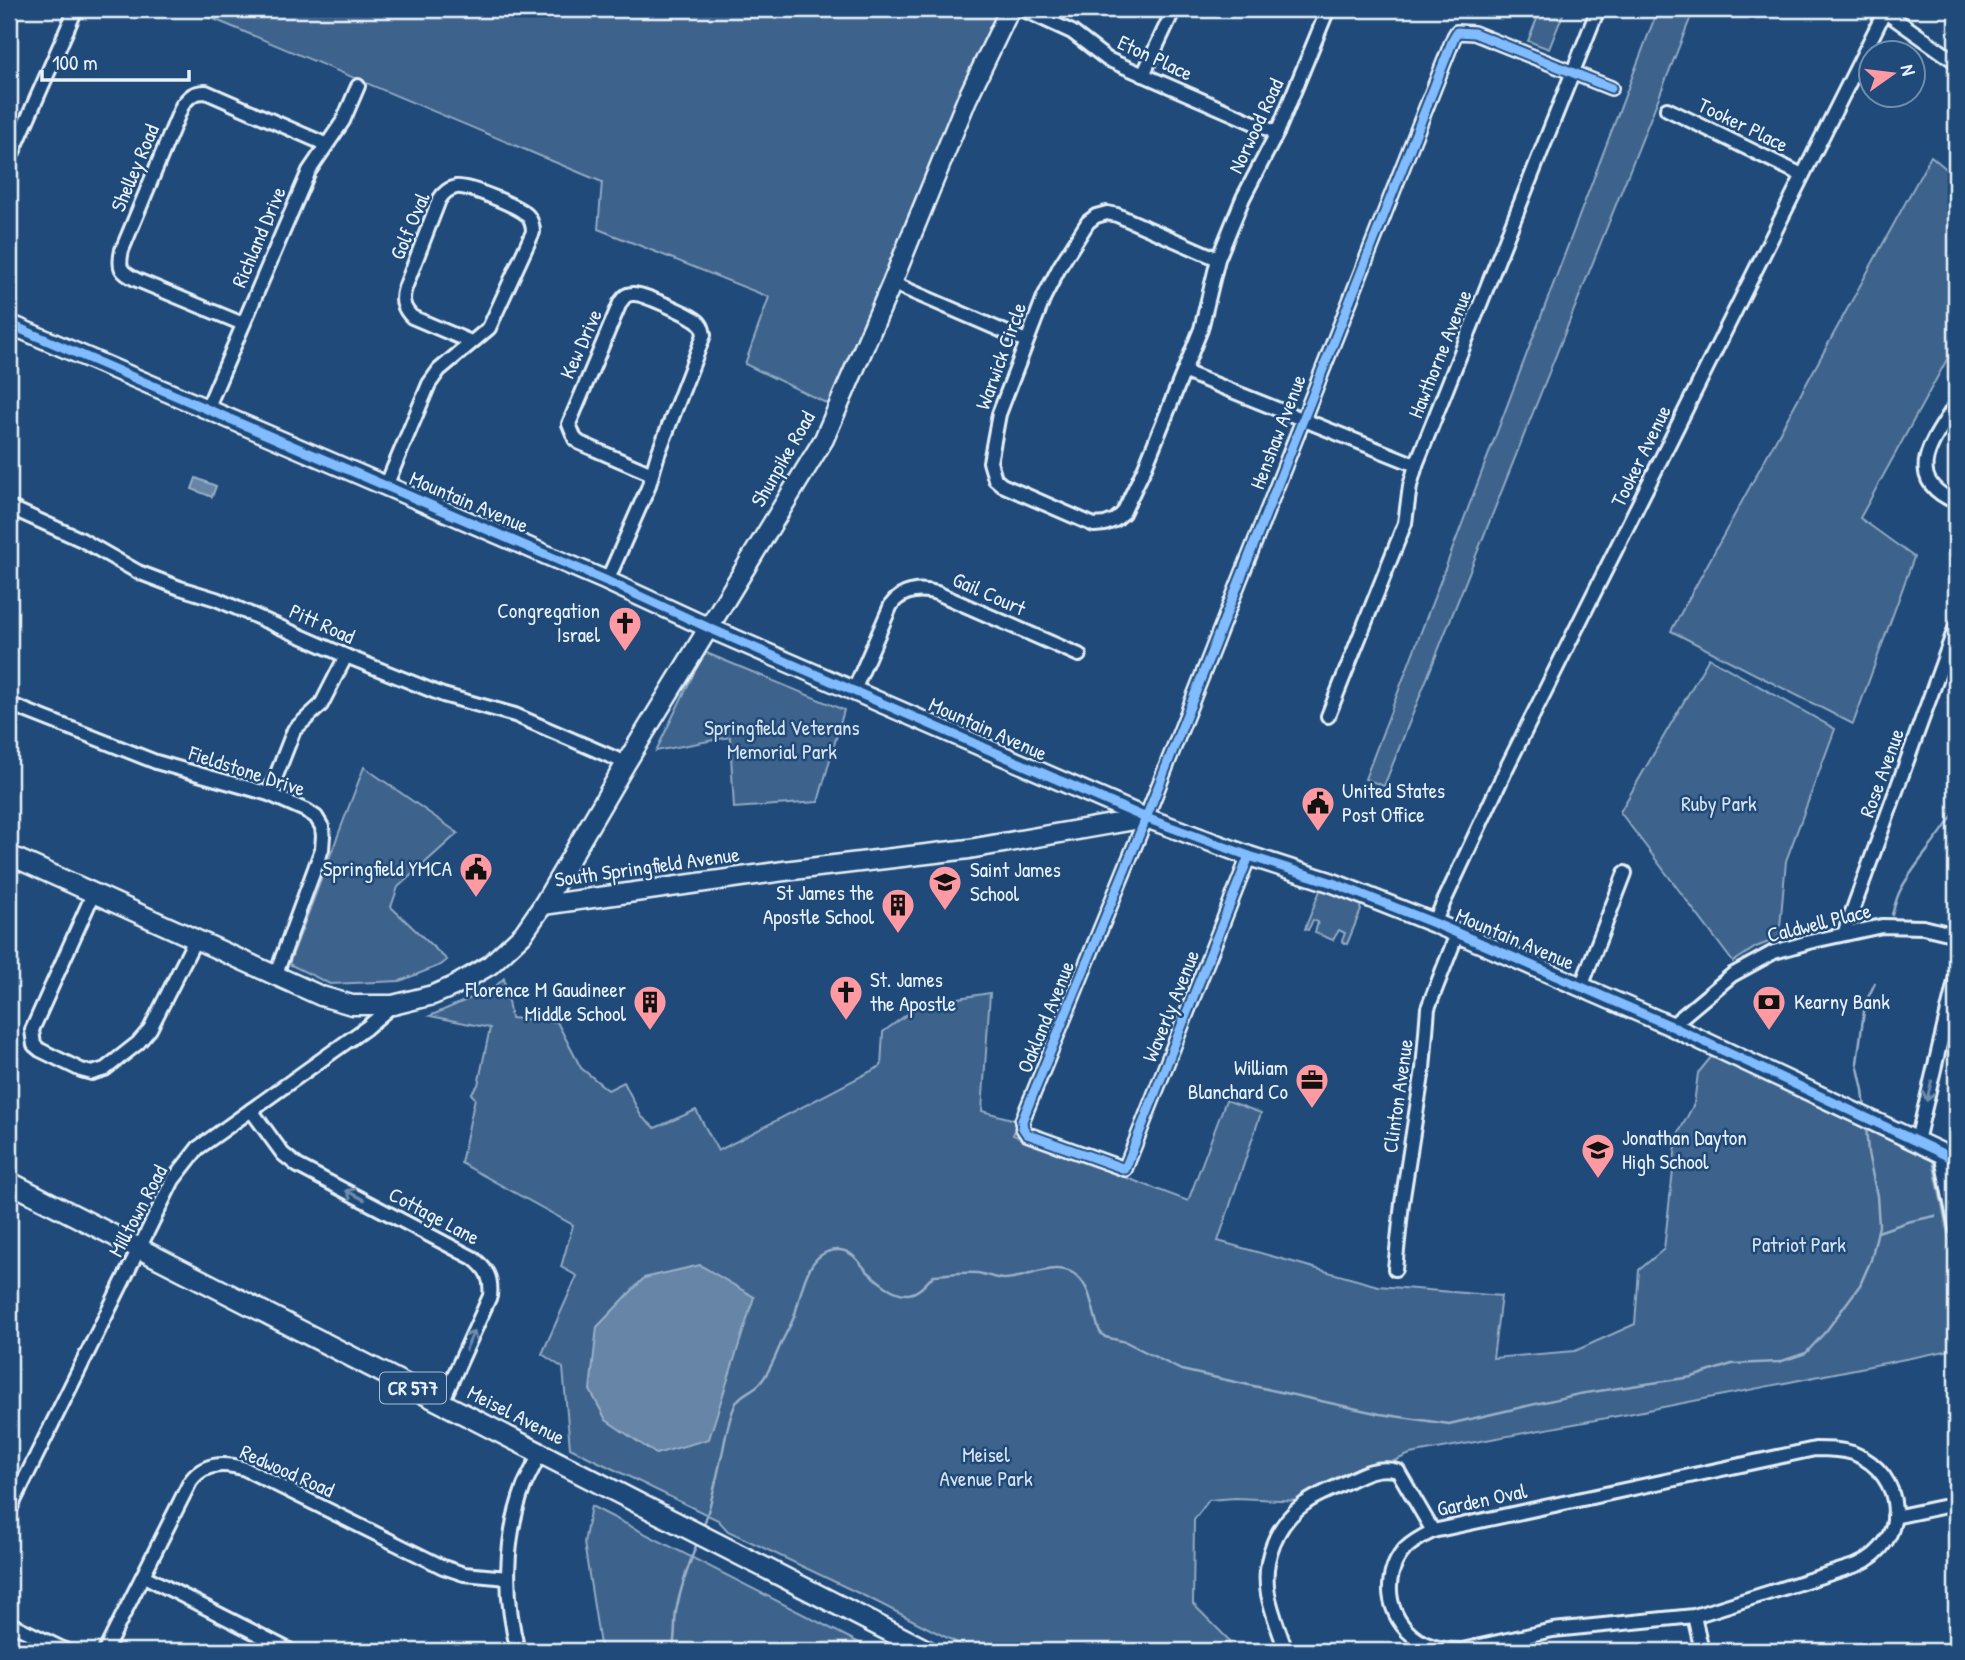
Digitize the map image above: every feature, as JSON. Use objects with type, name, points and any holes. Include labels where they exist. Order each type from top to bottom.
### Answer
[{"type":"main road","name":"Meisel Avenue","points":[[9,1182],[928,1651]]},
{"type":"street","points":[[9,161],[76,9]]},
{"type":"street","name":"Shunpike Road","points":[[543,905],[626,763],[824,439],[892,283],[967,99],[1010,9]]},
{"type":"street","name":"Eton Place","points":[[1022,9],[1072,32],[1108,59],[1277,133]]},
{"type":"street","points":[[1143,75],[1174,9]]},
{"type":"street","name":"Norwood Road","points":[[1218,259],[1243,198],[1277,133],[1328,9]]},
{"type":"street","name":"Hawthorne Avenue","points":[[1328,716],[1405,523],[1409,485],[1416,465],[1598,9]]},
{"type":"street","points":[[1882,10],[1956,62]]},
{"type":"street","name":"Tooker Avenue","points":[[1434,923],[1508,765],[1882,10]]},
{"type":"street","name":"Henshaw Avenue","points":[[1146,818],[1454,37],[1457,32],[1474,33],[1572,73]]},
{"type":"street","points":[[1572,73],[1611,88]]},
{"type":"street","name":"Richland Drive","points":[[207,409],[309,171],[343,121],[358,86]]},
{"type":"street","name":"Shelley Road","points":[[243,324],[137,280],[121,269],[122,250],[182,106],[190,95],[206,92],[325,144]]},
{"type":"street","name":"Tooker Place","points":[[1667,109],[1802,175]]},
{"type":"street","name":"Golf Oval","points":[[386,486],[429,384],[439,370],[489,328],[533,232],[528,216],[517,207],[469,188],[455,187],[439,200],[405,288],[403,302],[412,317],[471,342]]},
{"type":"street","name":"Warwick Circle","points":[[1107,213],[1117,215],[1218,259],[1201,329],[1185,372],[1123,513],[1115,520],[1094,525],[1002,485],[995,479],[990,462],[999,414],[1044,297],[1088,222],[1107,213]]},
{"type":"street","points":[[892,283],[1026,341]]},
{"type":"street","name":"Kew Drive","points":[[607,581],[648,488],[658,454],[704,335],[701,324],[693,318],[645,296],[630,294],[620,303],[569,424],[575,439],[580,443],[652,474]]},
{"type":"street","name":"Mountain Avenue","points":[[9,324],[607,581],[1146,818],[1333,883],[1434,923],[1671,1026],[1948,1156]]},
{"type":"street","points":[[1185,372],[1416,465]]},
{"type":"street","points":[[1956,404],[1929,448],[1925,469],[1935,489],[1956,502]]},
{"type":"street","name":"Pitt Road","points":[[9,507],[82,540],[138,572],[216,599],[443,695],[515,715],[626,763]]},
{"type":"street","name":"Gail Court","points":[[855,690],[891,605],[896,598],[919,590],[937,593],[1079,655]]},
{"type":"street","name":"Rose Avenue","points":[[1844,934],[1956,626]]},
{"type":"street","points":[[269,794],[294,730],[321,705],[346,656]]},
{"type":"street","name":"Fieldstone Drive","points":[[9,704],[156,762],[269,794],[316,817],[322,827],[323,836],[319,858],[276,974]]},
{"type":"street","name":"South Springfield Avenue","points":[[9,855],[321,996],[352,1005],[393,1004],[433,995],[490,965],[523,934],[543,905],[783,871],[970,849],[1146,818]]},
{"type":"street","name":"Oakland Avenue","points":[[1125,1169],[1027,1134],[1022,1121],[1146,818]]},
{"type":"street","name":"Waverly Avenue","points":[[1125,1169],[1249,856]]},
{"type":"street","points":[[1581,987],[1625,873]]},
{"type":"street","points":[[94,892],[32,1030],[34,1045],[40,1050],[81,1070],[92,1073],[105,1069],[138,1043],[150,1029],[196,938]]},
{"type":"street","name":"Caldwell Place","points":[[1671,1026],[1732,975],[1774,952],[1844,934],[1889,926],[1923,927],[1956,935]]},
{"type":"street","name":"Clinton Avenue","points":[[1395,1269],[1402,1203],[1423,1069],[1428,1008],[1457,934]]},
{"type":"street","points":[[1917,1140],[1956,977]]},
{"type":"street","name":"Milltown Road","points":[[9,1511],[173,1180],[185,1164],[198,1148],[366,1028],[393,1004]]},
{"type":"street","name":"Cottage Lane","points":[[251,1110],[283,1154],[298,1166],[473,1258],[490,1276],[490,1296],[442,1402]]},
{"type":"street","points":[[1948,1156],[1956,1228]]},
{"type":"street","points":[[1953,1213],[1956,1195]]},
{"type":"street","name":"Garden Oval","points":[[1815,1449],[1847,1451],[1861,1457],[1884,1476],[1894,1499],[1895,1517],[1886,1542],[1870,1560],[1695,1616],[1553,1630],[1462,1650],[1448,1650],[1422,1643],[1402,1625],[1389,1593],[1390,1580],[1401,1555],[1415,1540],[1433,1531],[1815,1449]]},
{"type":"street","points":[[517,1651],[508,1578],[511,1533],[525,1485],[541,1452]]},
{"type":"street","name":"Redwood Road","points":[[105,1651],[196,1473],[205,1468],[225,1464],[245,1469],[443,1567],[464,1574],[508,1578]]},
{"type":"street","points":[[1286,1651],[1270,1601],[1267,1573],[1269,1555],[1276,1537],[1286,1521],[1299,1508],[1372,1470],[1385,1468],[1398,1471],[1433,1531]]},
{"type":"street","points":[[1895,1517],[1956,1504]]},
{"type":"street","points":[[144,1576],[291,1651]]},
{"type":"street","points":[[1695,1616],[1702,1651]]},
{"type":"street","points":[[9,1623],[67,1651]]},
{"type":"green space","points":[[190,9],[1003,9],[832,406],[745,364],[769,297],[598,229],[602,182]]},
{"type":"green space","points":[[1541,9],[1565,9],[1549,49],[1528,41]]},
{"type":"green space","points":[[1658,9],[1694,9],[1384,786],[1365,779]]},
{"type":"green space","points":[[1931,156],[1956,177],[1956,343],[1860,518],[1914,557],[1853,724],[1671,631]]},
{"type":"green space","name":"Springfield Veterans Memorial Park","points":[[704,652],[844,710],[818,802],[734,808],[730,737],[656,751]]},
{"type":"green space","name":"Ruby Park","points":[[1709,658],[1835,729],[1786,861],[1779,938],[1756,947],[1733,962],[1620,812]]},
{"type":"green space","points":[[364,767],[458,833],[398,887],[391,907],[447,960],[441,965],[400,981],[330,984],[289,964]]},
{"type":"green space","points":[[1321,888],[1362,902],[1347,944],[1342,941],[1345,933],[1339,930],[1333,940],[1315,933],[1318,922],[1313,920],[1308,930],[1305,929]]},
{"type":"green space","points":[[504,978],[511,1018],[557,1022],[581,1068],[608,1090],[624,1082],[641,1116],[655,1128],[696,1110],[718,1151],[881,1066],[883,1032],[921,1004],[990,993],[982,1111],[1019,1121],[1013,1135],[1188,1201],[1226,1100],[1261,1113],[1218,1241],[1378,1286],[1501,1296],[1493,1358],[1575,1351],[1635,1324],[1639,1270],[1664,1249],[1677,1136],[1694,1104],[1698,1073],[1712,1056],[1933,1161],[1956,1274],[1956,1349],[1410,1454],[1303,1501],[1235,1498],[1209,1500],[1194,1520],[1193,1604],[1228,1639],[1231,1651],[973,1651],[728,1531],[718,1520],[570,1448],[563,1368],[542,1354],[577,1276],[561,1267],[573,1225],[461,1163],[475,1098],[471,1094],[478,1085],[490,1028],[430,1016],[494,988]]},
{"type":"green space","points":[[591,1506],[875,1651],[601,1651],[584,1543]]},
{"type":"shaded area","points":[[196,478],[216,486],[212,497],[192,489]]},
{"type":"shaded area","points":[[700,1265],[754,1297],[709,1439],[656,1454],[606,1420],[590,1390],[597,1327],[644,1278]]},
{"type":"waterway","points":[[1892,915],[1905,882],[1954,813]]},
{"type":"waterway","points":[[1865,1109],[1857,1063],[1865,1004],[1875,983]]},
{"type":"waterway","points":[[703,1528],[734,1408],[740,1397],[757,1386],[772,1365],[794,1317],[807,1275],[818,1257],[827,1252],[847,1252],[880,1282],[903,1294],[916,1292],[934,1275],[977,1273],[1004,1279],[1061,1269],[1083,1282],[1100,1332],[1105,1337],[1126,1342],[1181,1370],[1380,1414],[1449,1424],[1579,1394],[1692,1377],[1732,1364],[1779,1362],[1806,1353],[1827,1330],[1860,1285],[1871,1260],[1879,1226],[1866,1126]]},
{"type":"waterway","points":[[1878,1232],[1935,1216]]},
{"type":"waterway","points":[[672,1651],[678,1603],[698,1540]]},
{"type":"cycle path","points":[[1249,856],[1125,1169],[1027,1134],[1022,1121],[1146,818],[1454,37],[1457,32],[1474,33],[1611,88]]},
{"type":"cycle path","points":[[9,324],[607,581],[1146,818],[1333,883],[1434,923],[1671,1026],[1956,1160]]},
{"type":"place","name":"Congregation Israel","points":[[625,653]]},
{"type":"place","name":"United States Post Office","points":[[1318,833]]},
{"type":"place","name":"Springfield YMCA","points":[[476,899]]},
{"type":"place","name":"Saint James School","points":[[945,912]]},
{"type":"place","name":"St James the Apostle School","points":[[898,935]]},
{"type":"place","name":"St. James the Apostle","points":[[846,1022]]},
{"type":"place","name":"Florence M Gaudineer Middle School","points":[[650,1032]]},
{"type":"place","name":"Kearny Bank","points":[[1769,1032]]},
{"type":"place","name":"William Blanchard Co","points":[[1312,1110]]},
{"type":"place","name":"Jonathan Dayton High School","points":[[1598,1180]]},
{"type":"park label","name":"Patriot Park","points":[[1799,1245]]},
{"type":"park label","name":"Meisel Avenue Park","points":[[986,1467]]}]
